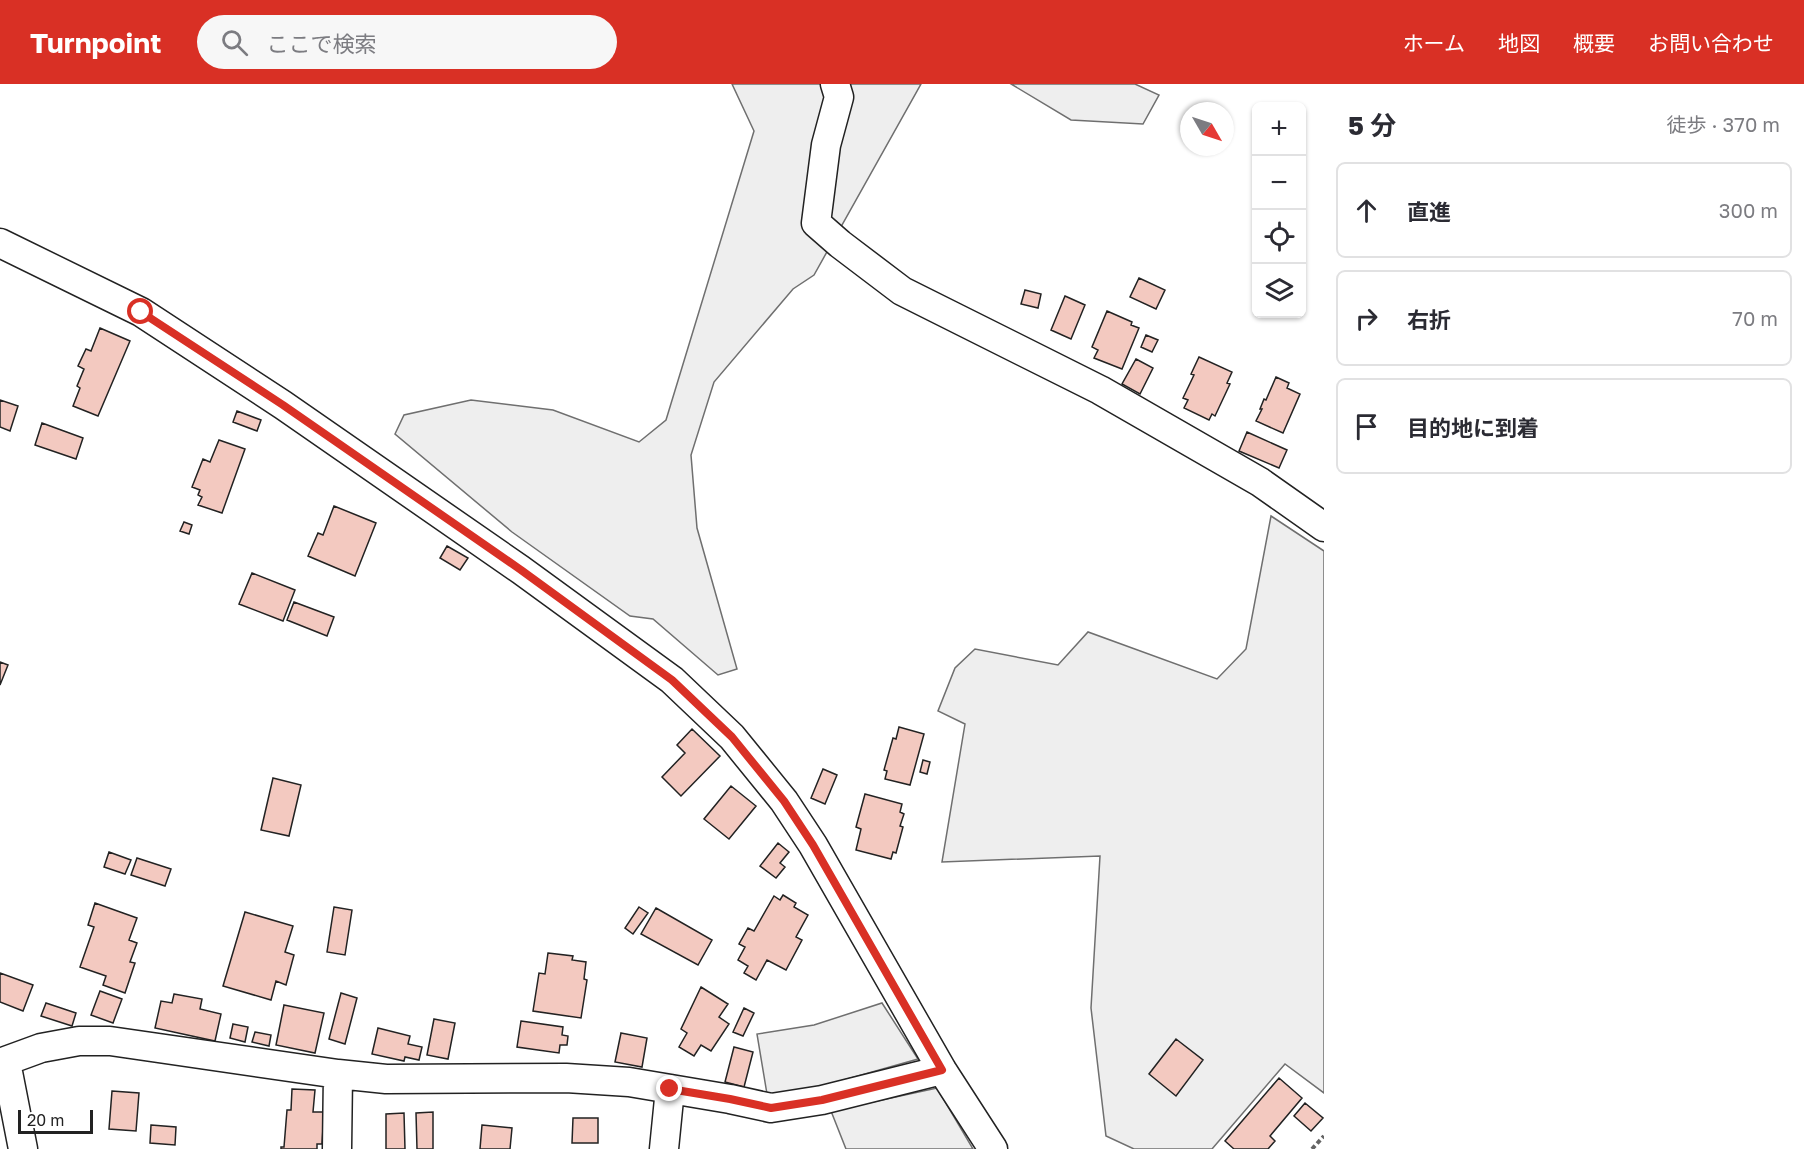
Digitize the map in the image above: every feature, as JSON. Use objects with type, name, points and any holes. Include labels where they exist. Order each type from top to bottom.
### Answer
[{"type":"street","points":[[835,84],[839,97],[826,145],[816,223],[902,291],[1100,390],[1260,482],[1324,527]]},
{"type":"street","points":[[0,243],[151,318],[283,405],[521,570],[672,680],[732,737],[784,801],[813,845],[942,1070],[993,1149]]},
{"type":"street","points":[[23,1149],[3,1062],[41,1048],[79,1041],[110,1041],[386,1079],[566,1078],[629,1082],[771,1108],[822,1100],[942,1070]]},
{"type":"street","points":[[337,1149],[338,1074]]},
{"type":"street","points":[[664,1149],[670,1089]]},
{"type":"path","points":[[1312,1149],[1324,1136]]},
{"type":"shaded area","points":[[732,84],[921,84],[814,275],[793,289],[714,382],[691,455],[697,528],[737,669],[718,675],[653,619],[630,616],[512,532],[395,434],[404,415],[471,400],[553,410],[639,442],[666,420],[754,131]]},
{"type":"shaded area","points":[[1011,84],[1135,84],[1159,95],[1143,124],[1071,120]]},
{"type":"shaded area","points":[[1271,516],[1324,551],[1324,1093],[1285,1064],[1212,1149],[1134,1149],[1106,1136],[1091,1008],[1100,856],[942,862],[965,724],[938,711],[955,668],[975,649],[1058,665],[1088,632],[1217,679],[1246,649]]},
{"type":"shaded area","points":[[882,1003],[918,1059],[805,1091],[767,1094],[757,1034],[814,1025]]},
{"type":"shaded area","points":[[937,1088],[973,1149],[846,1149],[831,1111]]},
{"type":"building","points":[[1139,278],[1165,290],[1156,309],[1130,297]]},
{"type":"building","points":[[1025,290],[1041,294],[1038,308],[1021,304]]},
{"type":"building","points":[[1065,296],[1085,305],[1071,339],[1051,330]]},
{"type":"building","points":[[1107,311],[1132,322],[1131,325],[1139,328],[1122,369],[1094,358],[1098,350],[1092,347]]},
{"type":"building","points":[[100,328],[130,341],[98,416],[73,406],[80,388],[77,386],[84,369],[78,366],[86,349],[91,351]]},
{"type":"building","points":[[1146,335],[1158,340],[1152,352],[1141,347]]},
{"type":"building","points":[[1199,357],[1232,372],[1227,383],[1230,384],[1215,416],[1212,414],[1209,420],[1184,408],[1188,400],[1183,398],[1194,375],[1191,374]]},
{"type":"building","points":[[1136,359],[1153,368],[1140,394],[1122,384]]},
{"type":"building","points":[[1276,377],[1289,383],[1287,388],[1300,394],[1283,433],[1256,421],[1264,399],[1266,400]]},
{"type":"building","points":[[0,400],[18,406],[10,431],[0,427]]},
{"type":"building","points":[[237,411],[261,420],[257,431],[233,422]]},
{"type":"building","points":[[42,423],[83,438],[76,459],[35,445]]},
{"type":"building","points":[[1247,432],[1287,450],[1279,468],[1239,451]]},
{"type":"building","points":[[219,440],[245,449],[222,513],[198,505],[202,497],[198,495],[200,490],[192,487],[203,459],[210,462]]},
{"type":"building","points":[[334,506],[376,523],[355,576],[308,556],[318,533],[323,535]]},
{"type":"building","points":[[184,522],[192,525],[189,534],[180,531]]},
{"type":"building","points":[[447,546],[468,558],[460,570],[440,558]]},
{"type":"building","points":[[252,573],[295,590],[283,621],[239,604]]},
{"type":"building","points":[[294,602],[334,617],[327,636],[287,620]]},
{"type":"building","points":[[0,662],[8,665],[0,685]]},
{"type":"building","points":[[899,727],[924,734],[910,785],[885,779],[887,771],[884,770],[893,738],[896,739]]},
{"type":"building","points":[[692,729],[720,756],[681,796],[662,777],[685,753],[677,745]]},
{"type":"building","points":[[923,760],[930,762],[927,774],[920,772]]},
{"type":"building","points":[[823,769],[837,775],[825,804],[811,798]]},
{"type":"building","points":[[273,778],[301,785],[289,836],[261,830]]},
{"type":"building","points":[[731,786],[756,806],[729,839],[704,819]]},
{"type":"building","points":[[865,794],[902,804],[900,812],[904,814],[900,826],[903,827],[896,853],[893,852],[891,859],[856,850],[861,829],[856,827]]},
{"type":"building","points":[[778,843],[789,852],[780,863],[785,867],[776,878],[760,866]]},
{"type":"building","points":[[109,852],[131,860],[125,874],[104,867]]},
{"type":"building","points":[[137,858],[171,869],[165,886],[131,875]]},
{"type":"building","points":[[783,895],[796,903],[794,907],[808,915],[796,937],[802,940],[786,970],[767,960],[756,980],[744,973],[748,966],[738,960],[745,947],[739,944],[748,928],[754,931],[774,896],[780,900]]},
{"type":"building","points":[[95,903],[137,918],[129,940],[137,943],[130,962],[135,963],[125,993],[103,985],[106,976],[80,967],[94,927],[88,925]]},
{"type":"building","points":[[334,907],[352,910],[345,955],[327,952]]},
{"type":"building","points":[[639,907],[648,913],[633,934],[625,928]]},
{"type":"building","points":[[656,908],[712,940],[698,965],[641,934]]},
{"type":"building","points":[[245,912],[293,926],[285,952],[294,955],[286,985],[276,981],[271,1000],[223,986]]},
{"type":"building","points":[[548,953],[573,956],[572,960],[586,962],[584,979],[587,980],[581,1018],[533,1011],[539,973],[545,974]]},
{"type":"building","points":[[0,973],[33,985],[23,1011],[0,1002]]},
{"type":"building","points":[[701,987],[728,1004],[719,1017],[729,1024],[711,1051],[701,1045],[694,1056],[679,1047],[687,1033],[681,1029]]},
{"type":"building","points":[[100,991],[122,999],[113,1023],[91,1015]]},
{"type":"building","points":[[341,993],[357,998],[345,1044],[329,1039]]},
{"type":"building","points":[[174,994],[202,999],[200,1009],[221,1014],[215,1041],[155,1028],[161,1001],[172,1003]]},
{"type":"building","points":[[46,1003],[76,1013],[72,1026],[41,1016]]},
{"type":"building","points":[[284,1005],[324,1013],[315,1053],[276,1045]]},
{"type":"building","points":[[744,1008],[754,1013],[743,1036],[733,1032]]},
{"type":"building","points":[[434,1019],[455,1023],[448,1059],[427,1055]]},
{"type":"building","points":[[521,1021],[563,1027],[562,1035],[568,1036],[567,1045],[560,1045],[559,1053],[517,1047]]},
{"type":"building","points":[[233,1024],[248,1027],[245,1042],[230,1038]]},
{"type":"building","points":[[378,1028],[410,1036],[408,1044],[422,1047],[419,1060],[405,1057],[404,1061],[372,1054]]},
{"type":"building","points":[[255,1032],[271,1035],[269,1046],[252,1042]]},
{"type":"building","points":[[621,1033],[647,1038],[642,1067],[615,1062]]},
{"type":"building","points":[[1176,1039],[1203,1060],[1176,1096],[1149,1074]]},
{"type":"building","points":[[734,1047],[753,1052],[744,1087],[725,1082]]},
{"type":"building","points":[[1279,1078],[1302,1098],[1270,1136],[1275,1141],[1268,1149],[1234,1149],[1225,1141]]},
{"type":"building","points":[[292,1089],[315,1090],[313,1112],[324,1112],[322,1144],[317,1144],[317,1149],[281,1149],[284,1147],[287,1110],[291,1110]]},
{"type":"building","points":[[112,1091],[139,1093],[136,1131],[109,1129]]},
{"type":"building","points":[[1305,1103],[1323,1118],[1311,1131],[1294,1116]]},
{"type":"building","points":[[433,1112],[433,1149],[417,1149],[416,1113]]},
{"type":"building","points":[[404,1113],[405,1149],[386,1149],[386,1114]]},
{"type":"building","points":[[573,1118],[598,1118],[598,1143],[572,1143]]},
{"type":"building","points":[[151,1125],[176,1127],[175,1145],[150,1143]]},
{"type":"building","points":[[482,1125],[512,1128],[510,1149],[480,1149]]},
{"type":"route","points":[[141,312],[283,405],[521,570],[672,680],[732,737],[784,801],[813,845],[942,1070],[822,1100],[771,1108],[670,1089]]}]
